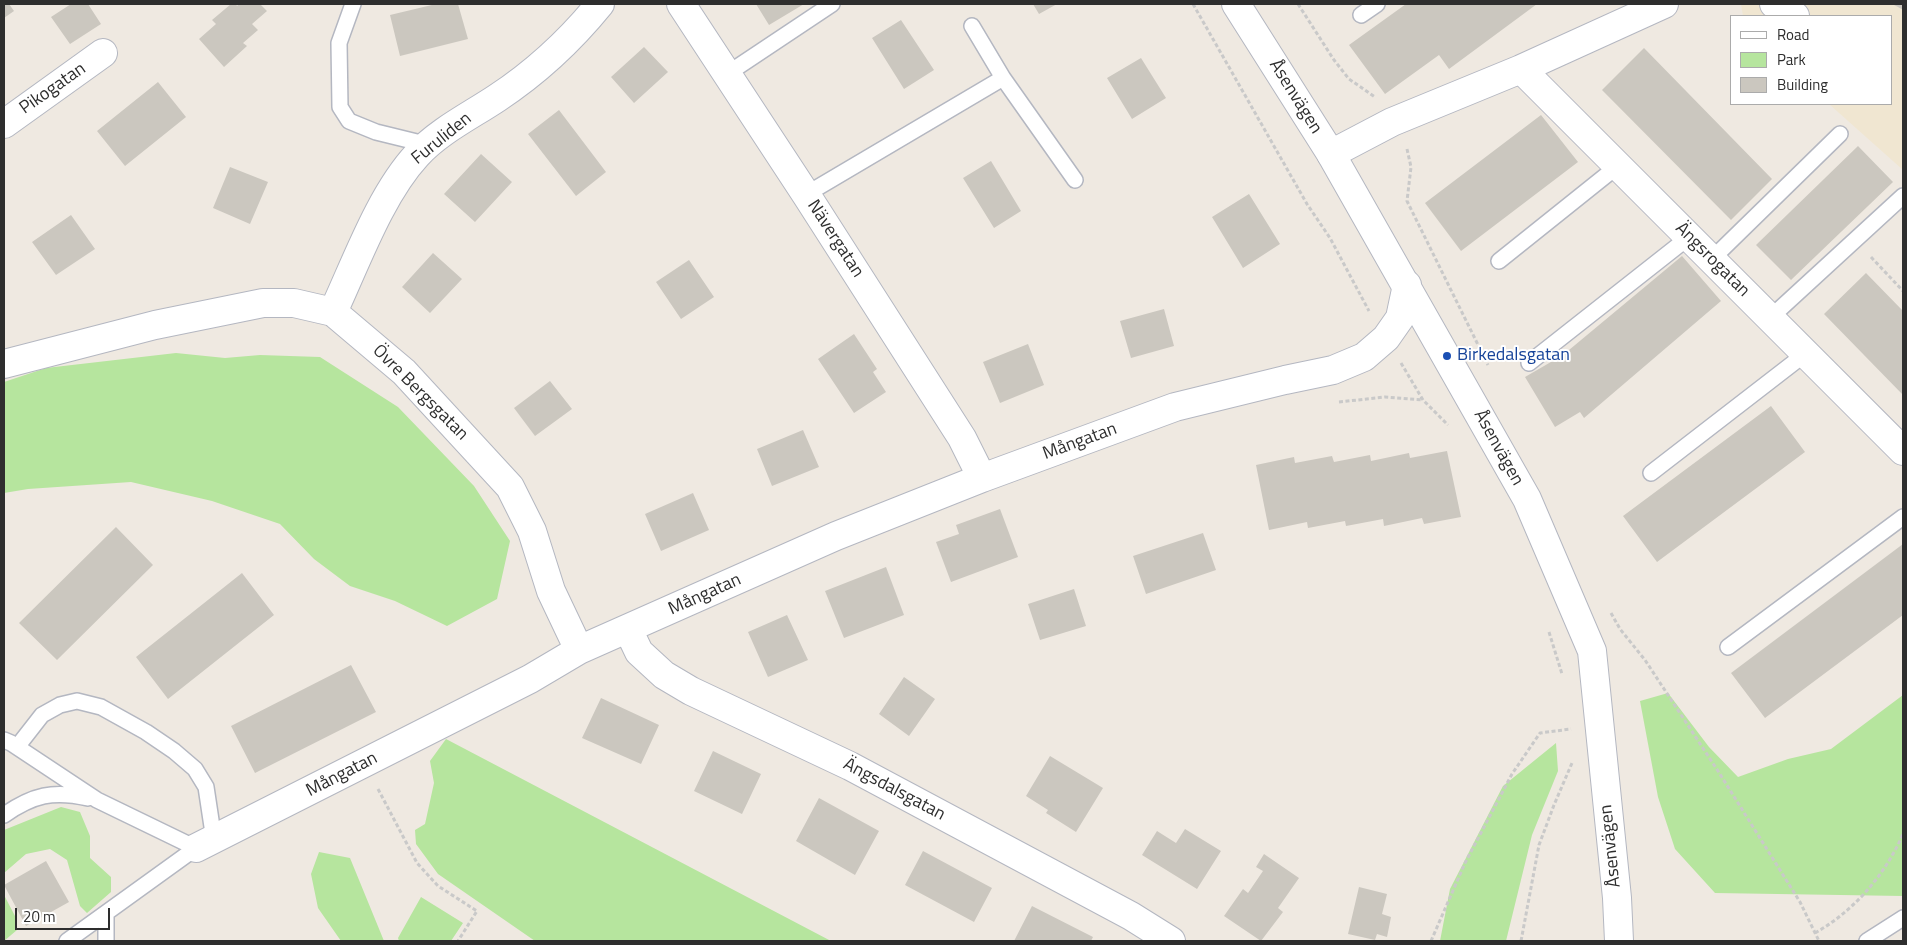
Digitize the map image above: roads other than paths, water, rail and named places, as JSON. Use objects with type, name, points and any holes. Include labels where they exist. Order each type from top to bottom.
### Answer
[{"type":"street","name":"Furuliden","points":[[333,312],[376,218],[395,182],[417,155],[452,126],[498,97],[543,64],[577,33],[600,4]]},
{"type":"street","name":"Nävergatan","points":[[681,4],[806,194],[962,438],[982,478]]},
{"type":"street","name":"Åsenvägen","points":[[1236,4],[1331,154],[1527,499],[1592,651],[1617,898],[1619,941]]},
{"type":"street","points":[[1774,4],[1785,8],[1794,15]]},
{"type":"street","points":[[1331,154],[1392,122],[1521,69],[1648,7]]},
{"type":"street","name":"Pikogatan","points":[[4,124],[103,53]]},
{"type":"street","name":"Ängsrogatan","points":[[1521,69],[1903,451]]},
{"type":"street","name":"Mångatan","points":[[205,844],[530,679],[579,650],[836,536],[982,478],[1175,407],[1333,370],[1364,357],[1386,338],[1400,318],[1407,285]]},
{"type":"street","name":"Övre Bergsgatan","points":[[4,364],[155,325],[262,303],[294,303],[333,312],[404,372],[510,487],[532,532],[551,591],[579,650]]},
{"type":"street","name":"Ängsdalsgatan","points":[[628,629],[639,652],[664,675],[684,687],[850,766],[1131,916],[1171,941]]},
{"type":"lane","points":[[353,4],[338,43],[340,106],[349,121],[376,132],[429,145]]},
{"type":"lane","points":[[727,74],[832,4]]},
{"type":"lane","points":[[1361,15],[1377,4]]},
{"type":"lane","points":[[972,26],[1003,78],[1075,180]]},
{"type":"lane","points":[[806,194],[1003,78]]},
{"type":"lane","points":[[1712,259],[1840,134]]},
{"type":"lane","points":[[1499,261],[1619,166]]},
{"type":"lane","points":[[1770,318],[1903,196]]},
{"type":"lane","points":[[1529,362],[1689,237]]},
{"type":"lane","points":[[1651,473],[1805,354]]},
{"type":"lane","points":[[1728,647],[1903,517]]},
{"type":"lane","points":[[97,800],[10,744],[42,715],[60,705],[77,701],[102,706],[174,751],[195,769],[206,787],[205,844]]},
{"type":"lane","points":[[4,815],[26,802],[50,793],[72,794],[97,800],[205,844]]},
{"type":"lane","points":[[67,941],[205,844]]},
{"type":"lane","points":[[106,913],[106,941]]},
{"type":"lane","points":[[1867,941],[1903,918]]},
{"type":"place","name":"Birkedalsgatan","points":[[1447,356]]}]
